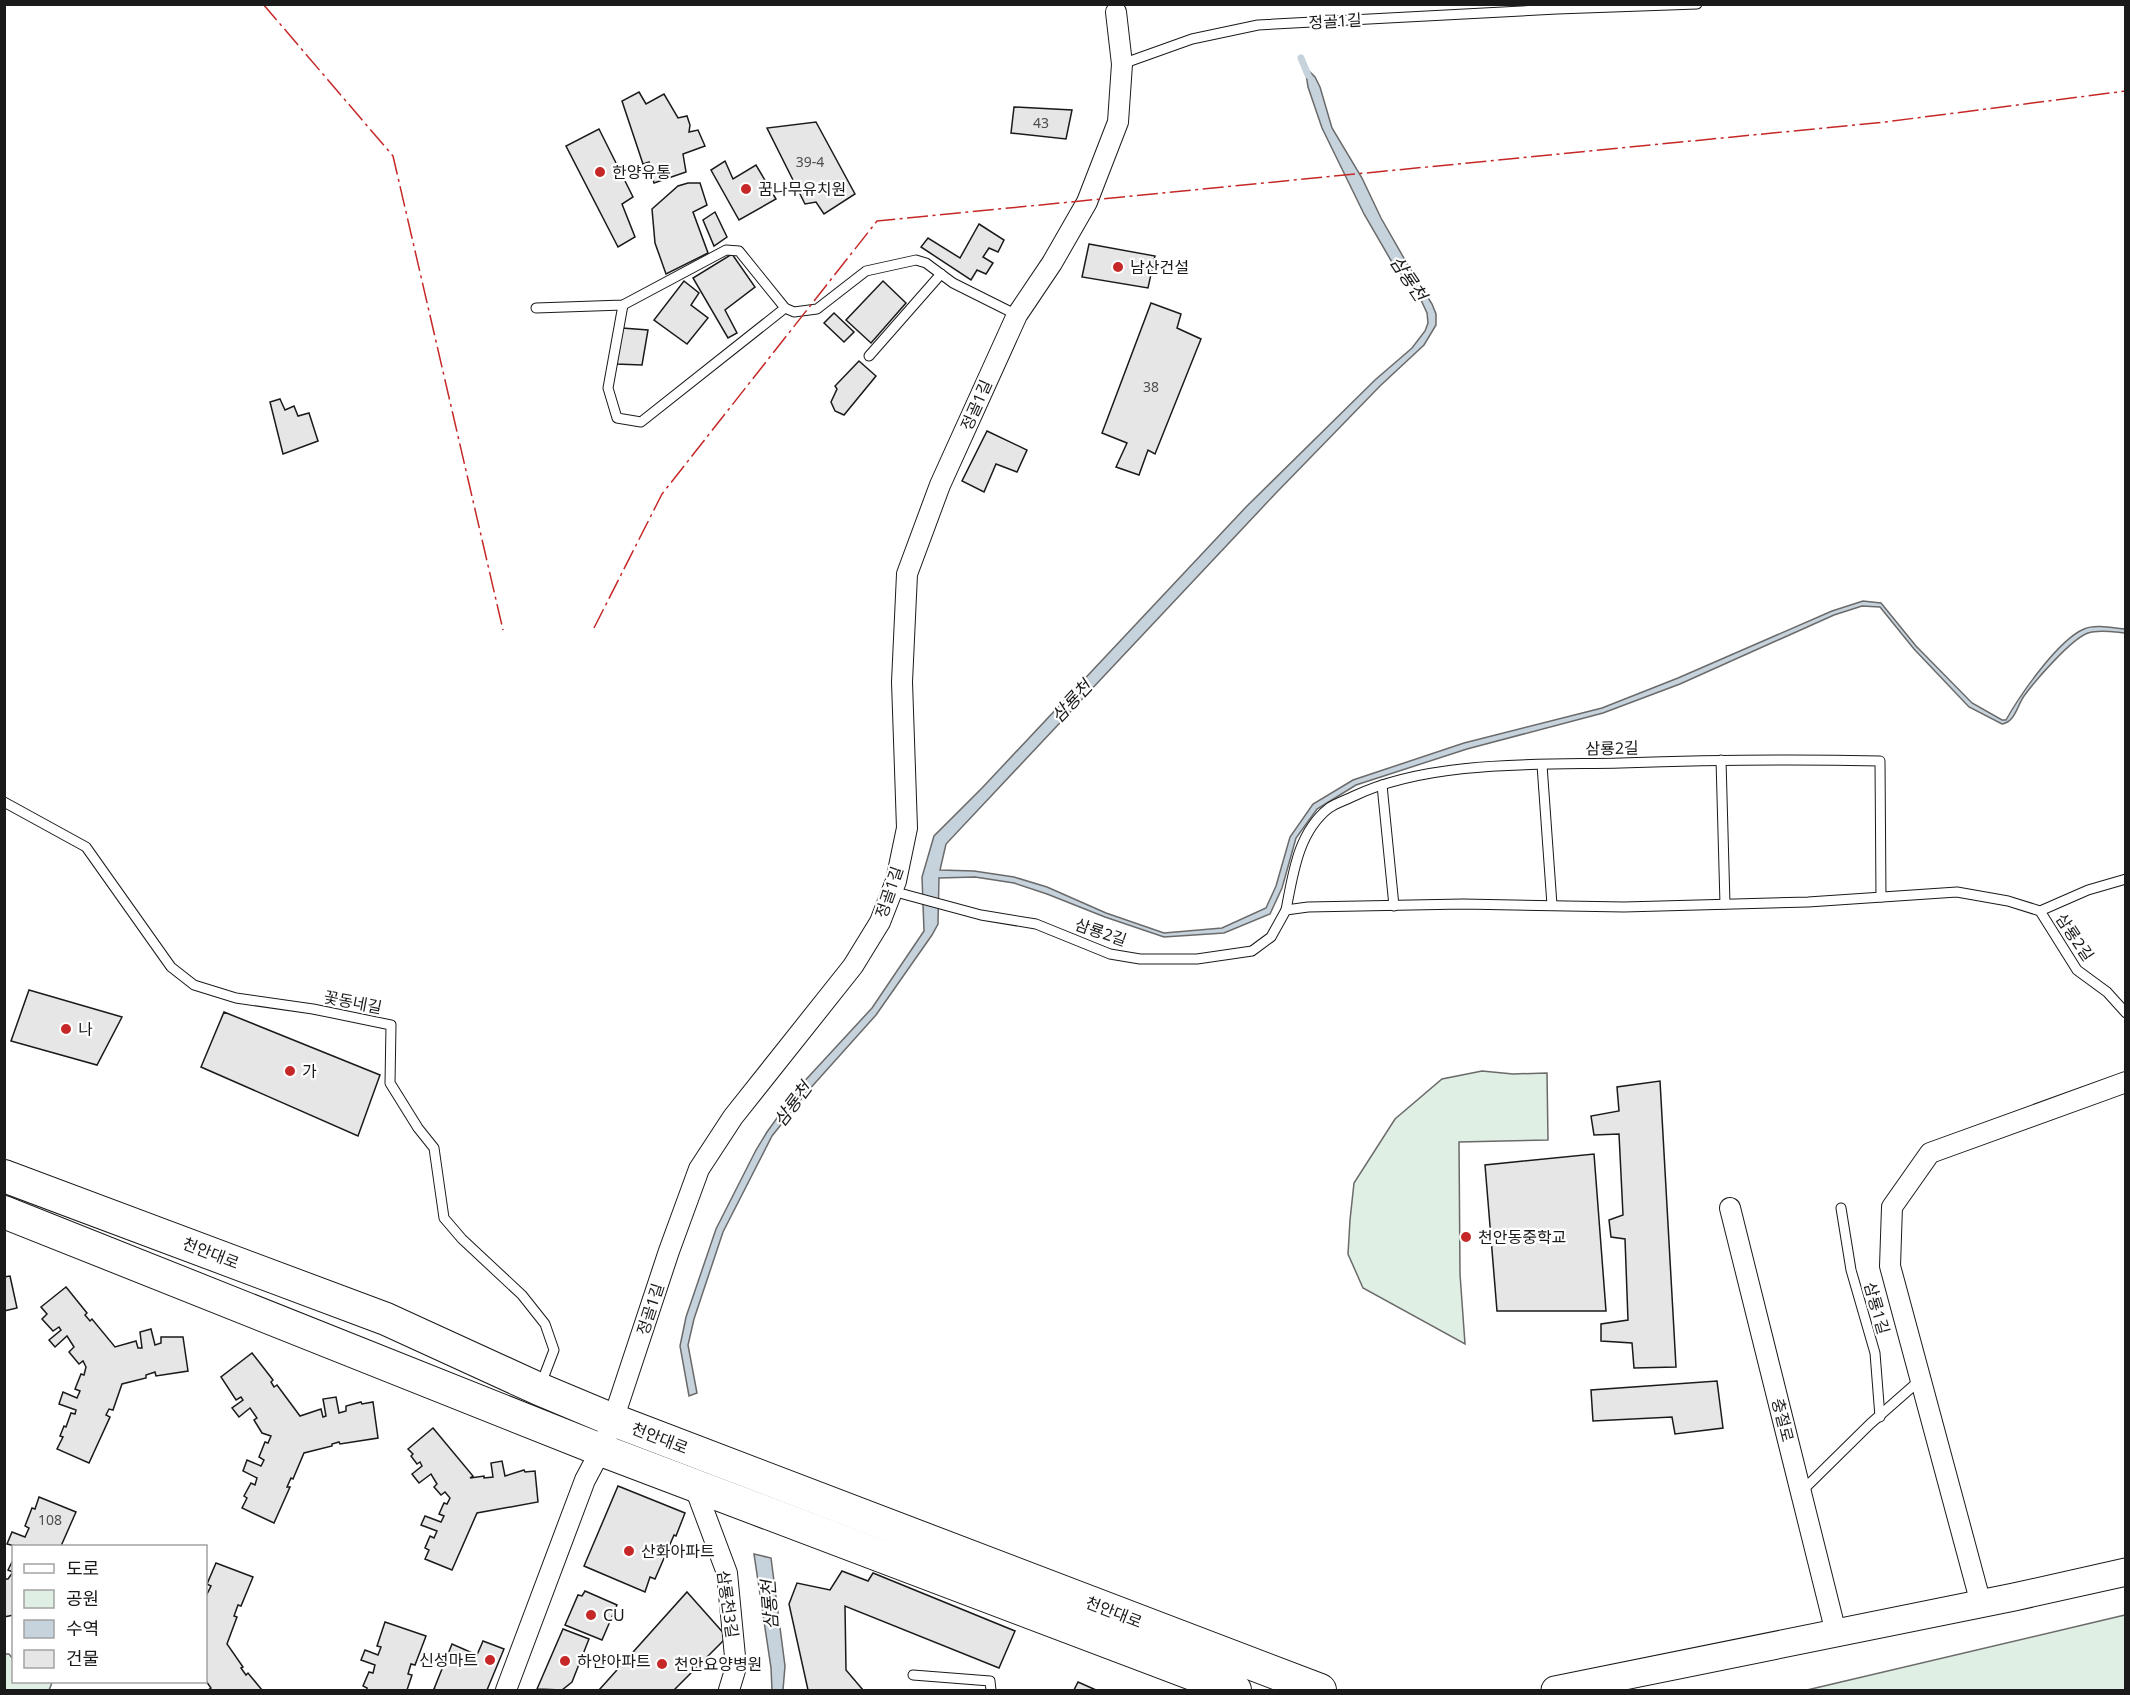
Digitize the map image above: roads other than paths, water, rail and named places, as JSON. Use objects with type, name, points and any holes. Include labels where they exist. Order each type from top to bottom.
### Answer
[{"type":"main road","name":"천안대로","points":[[4,1176],[386,1319],[613,1420],[1320,1690]]},
{"type":"main road","name":"천안대로","points":[[4,1212],[601,1450],[1229,1689]]},
{"type":"street","name":"정골1길","points":[[601,1450],[699,1169],[733,1117],[853,966],[880,922],[896,882],[907,828],[902,682],[907,574],[940,485],[1017,315],[1052,263],[1087,202],[1118,122],[1122,64],[1116,12]]},
{"type":"street","points":[[1981,1604],[1890,1266],[1892,1207],[1930,1153],[2122,1081]]},
{"type":"street","name":"충절로","points":[[1730,1208],[1836,1633]]},
{"type":"street","points":[[506,1690],[585,1480],[601,1450]]},
{"type":"street","points":[[516,1690],[594,1481],[601,1450]]},
{"type":"street","name":"삼룡천3길","points":[[694,1485],[727,1574],[736,1667],[729,1690]]},
{"type":"street","points":[[1555,1690],[1608,1685],[1836,1633],[2126,1572]]},
{"type":"lane","name":"정골1길","points":[[1122,64],[1192,39],[1258,25],[1697,4]]},
{"type":"lane","points":[[536,308],[623,305],[726,250],[739,251],[785,308],[794,312],[817,309],[866,271],[916,260],[926,262],[953,283],[1017,315]]},
{"type":"lane","points":[[869,356],[941,274]]},
{"type":"lane","points":[[623,305],[608,388],[617,418],[641,422],[785,308]]},
{"type":"lane","points":[[1721,760],[1725,904]]},
{"type":"lane","name":"삼룡2길","points":[[892,891],[981,915],[1036,924],[1110,954],[1140,959],[1197,959],[1252,951],[1271,937],[1286,910],[1294,869],[1307,833],[1329,808],[1363,792],[1409,776],[1468,768],[1721,760],[1880,761],[1881,897]]},
{"type":"lane","points":[[1542,765],[1552,905]]},
{"type":"lane","points":[[1382,785],[1394,906]]},
{"type":"lane","name":"꽃동네길","points":[[4,802],[86,847],[171,967],[194,985],[236,998],[313,1009],[391,1025],[390,1083],[418,1128],[434,1148],[444,1218],[462,1239],[522,1295],[545,1324],[554,1350],[539,1389]]},
{"type":"lane","points":[[2040,911],[2088,890],[2126,879]]},
{"type":"lane","name":"삼룡2길","points":[[1286,910],[1394,906],[1624,907],[1808,902],[1957,891],[2008,901],[2040,911],[2077,970],[2107,992],[2126,1013]]},
{"type":"lane","name":"삼룡1길","points":[[1841,1208],[1851,1270],[1875,1353],[1880,1416]]},
{"type":"lane","points":[[1801,1492],[1870,1424],[1920,1380]]},
{"type":"lane","points":[[913,1675],[990,1681],[991,1690]]},
{"type":"water","points":[[1305,67],[1315,77],[1320,87],[1332,128],[1362,178],[1381,218],[1432,304],[1436,314],[1436,325],[1424,345],[1380,386],[1276,493],[946,844],[940,870],[974,871],[1014,877],[1047,887],[1106,913],[1164,933],[1222,928],[1266,908],[1276,886],[1290,837],[1313,804],[1353,780],[1464,743],[1602,708],[1678,678],[1832,611],[1863,601],[1881,603],[1916,646],[1972,703],[2002,720],[2006,720],[2030,683],[2052,656],[2074,635],[2084,629],[2094,627],[2125,629],[2125,633],[2097,631],[2088,633],[2072,643],[2024,696],[2013,717],[2002,724],[1969,707],[1914,649],[1880,607],[1862,606],[1834,615],[1680,684],[1603,713],[1467,749],[1356,785],[1317,809],[1296,838],[1282,888],[1270,914],[1224,933],[1164,937],[1014,883],[975,877],[939,878],[938,924],[932,935],[876,1015],[807,1092],[772,1136],[723,1232],[694,1319],[688,1345],[697,1393],[689,1396],[680,1346],[686,1317],[716,1229],[767,1132],[800,1086],[872,1008],[924,931],[922,877],[934,836],[1246,507],[1375,380],[1412,348],[1425,331],[1428,323],[1427,313],[1420,298],[1393,264],[1364,214],[1322,128],[1308,87]]},
{"type":"water","points":[[754,1554],[771,1558],[785,1666],[783,1690],[772,1690],[771,1668]]},
{"type":"waterway","name":"삼룡천","points":[[1301,58],[1308,75]]},
{"type":"place","name":"한양유통","points":[[600,172]]},
{"type":"place","name":"꿈나무유치원","points":[[746,189]]},
{"type":"place","name":"남산건설","points":[[1118,267]]},
{"type":"place","name":"나","points":[[66,1029]]},
{"type":"place","name":"가","points":[[290,1071]]},
{"type":"place","name":"천안동중학교","points":[[1466,1237]]},
{"type":"place","name":"산화아파트","points":[[629,1551]]},
{"type":"place","name":"CU","points":[[591,1615]]},
{"type":"place","name":"신성마트","points":[[490,1660]]},
{"type":"place","name":"하얀아파트","points":[[565,1661]]},
{"type":"place","name":"천안요양병원","points":[[662,1664]]}]
